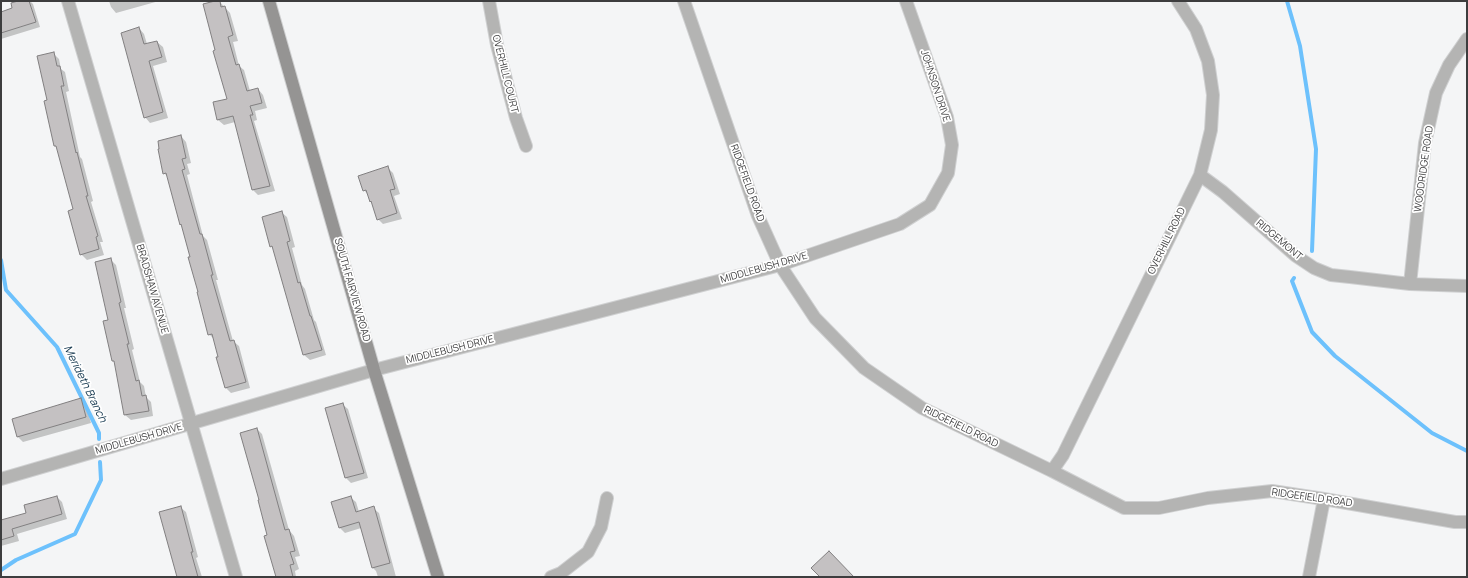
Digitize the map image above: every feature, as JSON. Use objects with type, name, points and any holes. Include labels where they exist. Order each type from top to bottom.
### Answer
[{"type":"street","name":"BRADSHAW AVENUE","points":[[68,1],[236,577]]},
{"type":"street","name":"SOUTH FAIRVIEW ROAD","points":[[269,1],[374,370],[438,577]]},
{"type":"street","name":"OVERHILL COURT","points":[[489,1],[497,45],[516,118],[526,146]]},
{"type":"street","name":"RIDGEFIELD ROAD","points":[[684,1],[758,216],[780,265],[816,318],[864,368],[922,408],[1052,471],[1124,508],[1159,508],[1208,498],[1272,491],[1455,522],[1467,522]]},
{"type":"street","name":"JOHNSON DRIVE","points":[[900,224],[930,205],[948,173],[952,145],[947,118],[906,1]]},
{"type":"street","name":"OVERHILL ROAD","points":[[1052,471],[1063,455],[1200,175],[1211,130],[1213,95],[1208,61],[1196,30],[1178,1]]},
{"type":"street","name":"WOODRIDGE ROAD","points":[[1410,284],[1425,143],[1436,93],[1449,65],[1467,39]]},
{"type":"street","name":"RIDGEMONT","points":[[1200,175],[1223,192],[1296,256],[1314,268],[1331,275],[1410,284],[1467,286]]},
{"type":"street","name":"MIDDLEBUSH DRIVE","points":[[1,479],[374,370],[780,265],[900,224]]},
{"type":"street","points":[[550,577],[561,573],[588,552],[601,527],[607,498]]},
{"type":"street","points":[[1310,577],[1324,499]]},
{"type":"building","points":[[18,1],[29,1],[36,22],[1,33],[1,12],[12,8],[11,3]]},
{"type":"building","points":[[220,1],[221,7],[225,6],[233,35],[228,37],[236,65],[239,64],[247,91],[258,88],[262,103],[250,106],[253,115],[250,115],[270,186],[252,190],[233,116],[217,120],[213,102],[227,99],[213,51],[215,50],[203,4]]},
{"type":"building","points":[[139,27],[144,44],[157,41],[162,57],[149,61],[163,112],[144,118],[121,33]]},
{"type":"building","points":[[54,52],[57,66],[60,66],[64,86],[61,86],[76,153],[77,152],[88,196],[86,196],[98,236],[96,237],[99,249],[80,255],[68,211],[73,209],[56,146],[54,146],[44,101],[47,100],[37,56]]},
{"type":"building","points":[[181,135],[186,158],[182,159],[185,169],[182,170],[200,234],[202,234],[213,275],[211,275],[230,341],[234,340],[246,382],[225,388],[216,357],[218,357],[212,334],[208,335],[188,257],[190,257],[166,173],[163,174],[158,149],[158,141]]},
{"type":"building","points":[[388,166],[395,189],[390,190],[397,213],[377,220],[371,201],[370,202],[366,190],[363,191],[358,176]]},
{"type":"building","points":[[282,211],[290,241],[287,242],[298,283],[300,282],[322,350],[303,355],[272,246],[270,247],[262,217]]},
{"type":"building","points":[[111,258],[121,302],[119,303],[129,344],[127,344],[136,381],[139,380],[142,396],[146,395],[149,411],[124,415],[114,361],[112,361],[103,321],[108,320],[95,262]]},
{"type":"building","points":[[81,398],[86,417],[17,437],[12,419]]},
{"type":"building","points":[[343,403],[364,473],[345,478],[325,408]]},
{"type":"building","points":[[257,428],[285,530],[289,529],[295,551],[290,552],[294,564],[290,565],[293,577],[276,577],[264,536],[267,535],[259,500],[240,433]]},
{"type":"building","points":[[57,496],[62,514],[12,529],[14,536],[1,540],[1,520],[26,513],[24,505]]},
{"type":"building","points":[[351,496],[356,512],[374,506],[390,563],[372,568],[359,522],[339,528],[331,502]]},
{"type":"building","points":[[181,506],[198,577],[177,577],[159,512]]},
{"type":"building","points":[[829,551],[854,577],[820,577],[811,568]]},
{"type":"waterway","points":[[1287,1],[1300,46],[1316,149],[1312,251]]},
{"type":"waterway","name":"Merideth Branch","points":[[1,260],[6,290],[57,347],[99,433],[99,439]]},
{"type":"waterway","points":[[1294,278],[1292,281],[1312,332],[1335,356],[1432,433],[1467,451]]},
{"type":"waterway","name":"Merideth Branch","points":[[1,570],[16,560],[75,534],[101,480],[100,462]]}]
